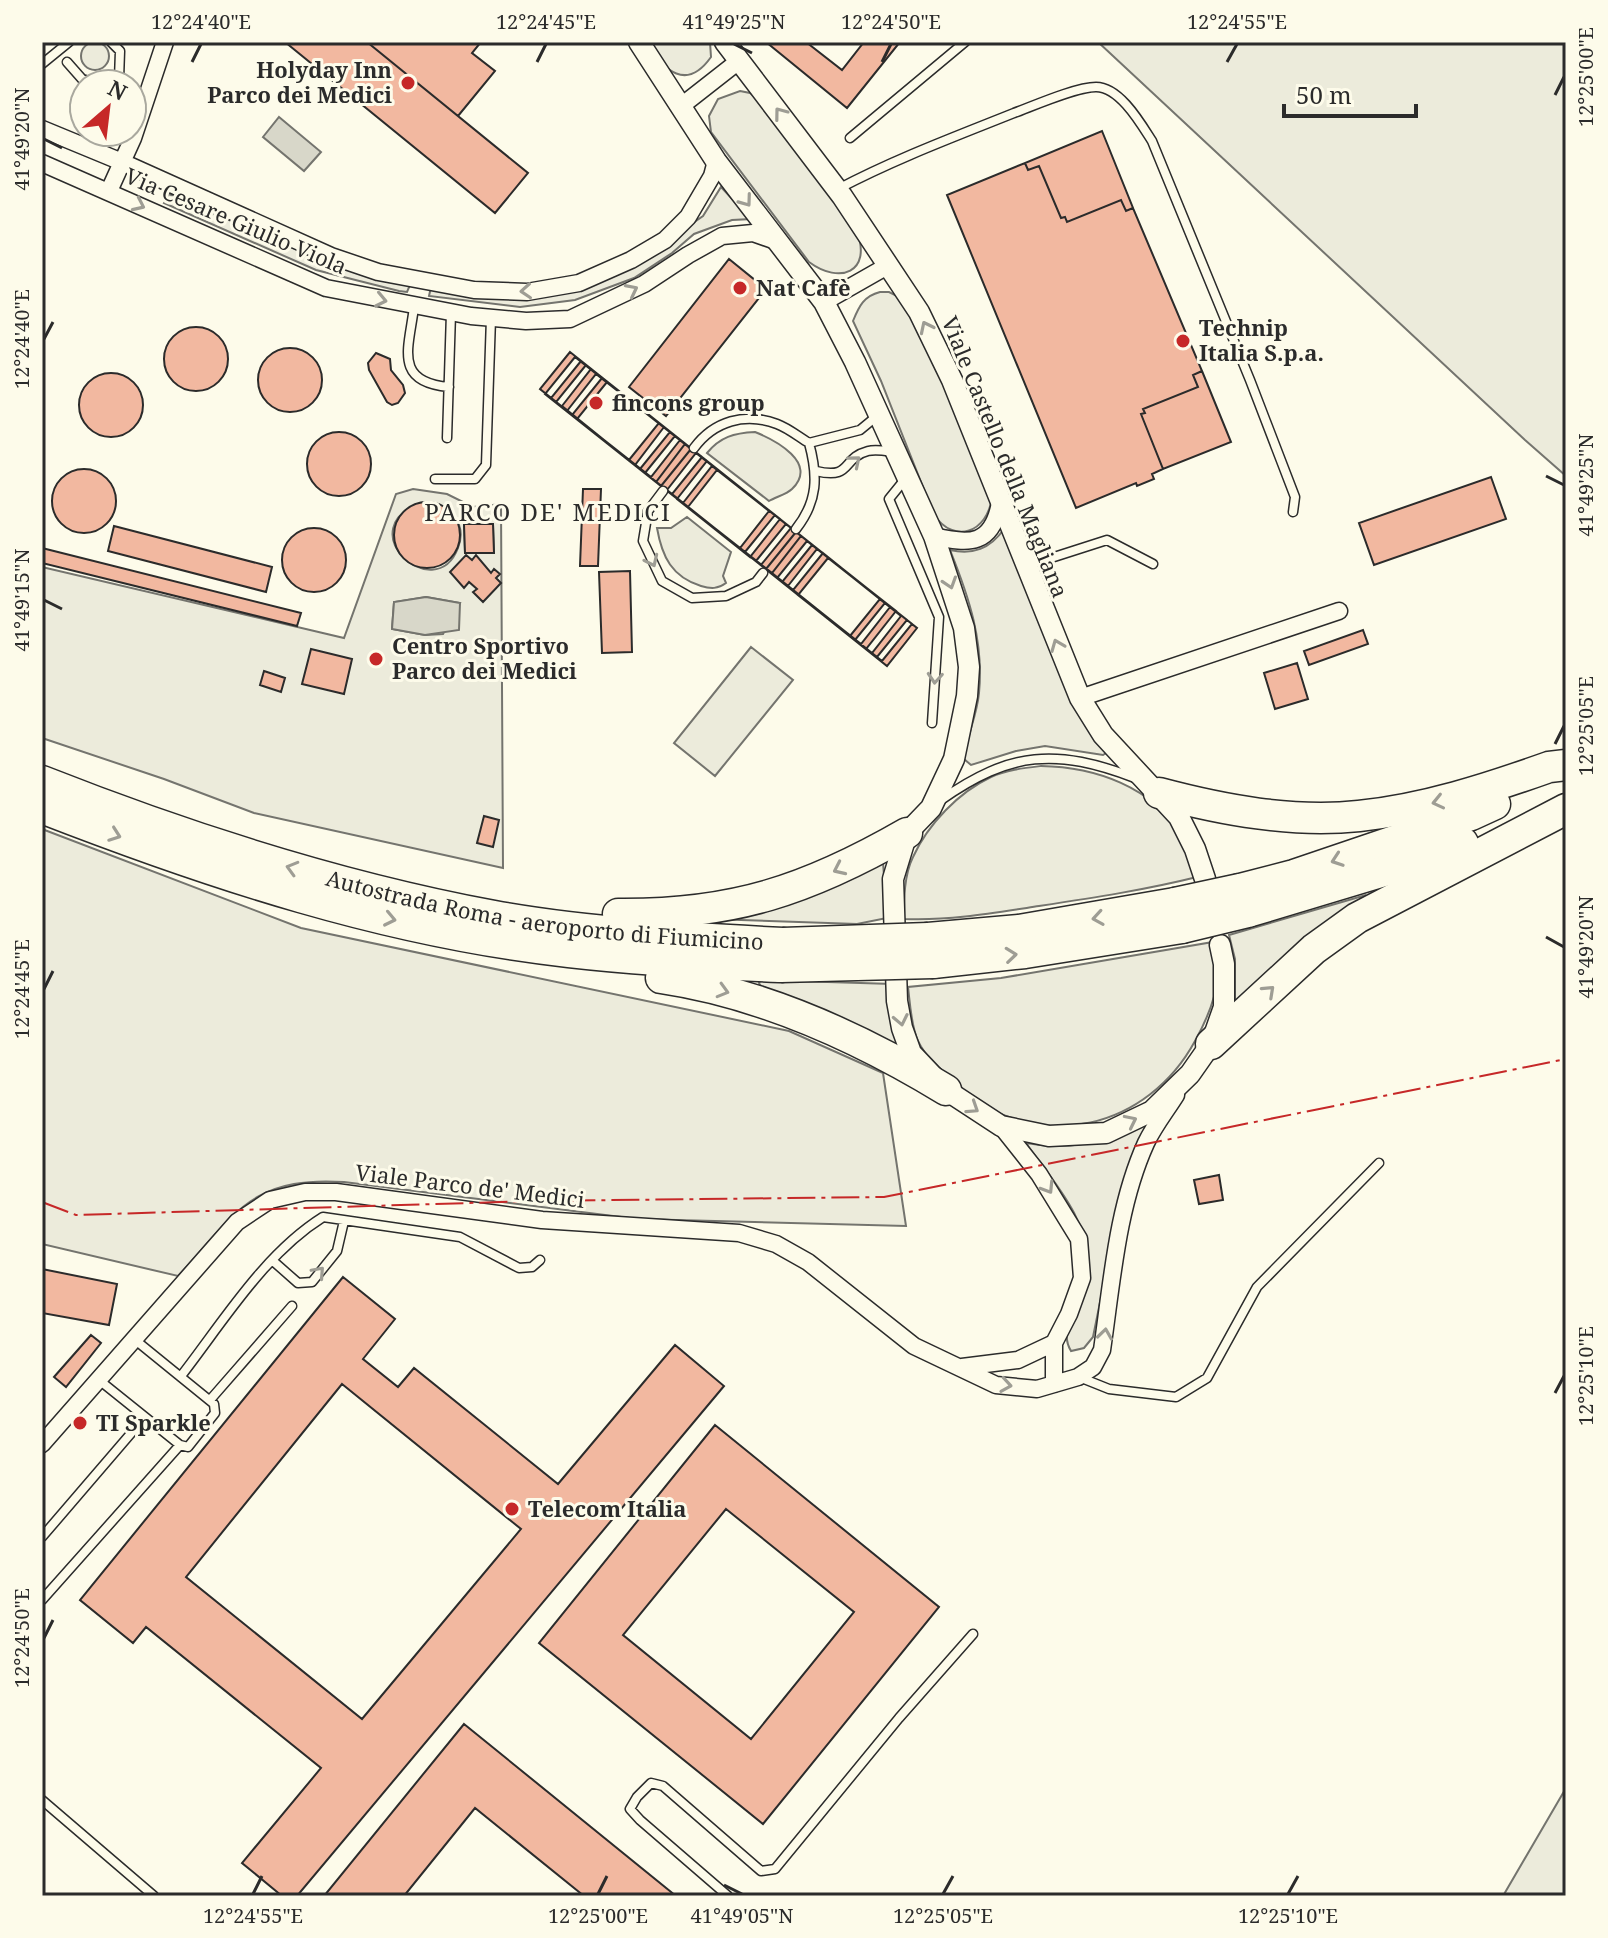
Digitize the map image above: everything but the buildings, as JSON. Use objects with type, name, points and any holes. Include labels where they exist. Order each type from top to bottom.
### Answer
[{"type":"highway","points":[[1151,787],[1248,812],[1297,817],[1357,816],[1452,799],[1549,767],[1566,765]]},
{"type":"highway","name":"Autostrada Roma - aeroporto di Fiumicino","points":[[1244,900],[1294,875],[1471,815],[1566,772]]},
{"type":"highway","name":"Autostrada Roma - aeroporto di Fiumicino","points":[[42,781],[237,853],[335,881],[496,916],[782,955]]},
{"type":"highway","name":"Autostrada Roma - aeroporto di Fiumicino","points":[[42,808],[246,882],[343,909],[462,935],[567,952],[695,963],[782,955],[931,951],[1019,930],[1103,917],[1178,915],[1431,857],[1566,800]]},
{"type":"highway","points":[[1211,1044],[1314,949],[1357,918],[1566,809]]},
{"type":"highway","points":[[496,916],[528,910],[667,915],[728,907],[784,892],[833,872],[907,833]]},
{"type":"highway","points":[[567,952],[597,967],[697,983],[760,1002],[862,1043],[946,1090]]},
{"type":"street","points":[[109,191],[147,100],[165,42]]},
{"type":"street","points":[[639,42],[716,161],[824,302],[855,362],[934,536],[964,628],[969,667],[967,696],[954,759],[931,808],[907,833],[893,879],[897,1001],[911,1053],[946,1090],[1001,1126],[1039,1174],[1079,1239],[1082,1278],[1054,1343],[1054,1384]]},
{"type":"street","name":"Viale Castello della Magliana","points":[[725,42],[837,190],[919,312],[952,380],[1080,698],[1103,735],[1179,817],[1205,879]]},
{"type":"street","points":[[680,107],[740,60]]},
{"type":"street","name":"Via Cesare Giulio Viola","points":[[42,129],[331,256],[378,272],[474,290],[527,292],[579,283],[631,260],[665,240],[688,217],[712,176],[716,161]]},
{"type":"street","name":"Via Cesare Giulio Viola","points":[[42,163],[326,288],[414,307],[491,318],[526,321],[570,319],[644,284],[722,236],[753,233],[776,241]]},
{"type":"street","points":[[824,302],[889,265]]},
{"type":"street","points":[[414,307],[419,280]]},
{"type":"street","points":[[934,536],[959,542],[976,541],[990,531],[997,519],[1000,503]]},
{"type":"street","points":[[1080,698],[1339,611]]},
{"type":"street","points":[[1078,1377],[1093,1367],[1102,1350],[1132,1177],[1147,1140],[1211,1044],[1224,1007],[1224,964],[1220,945]]},
{"type":"street","points":[[1001,1126],[1049,1136],[1106,1133],[1152,1111],[1190,1074]]},
{"type":"street","name":"Viale Parco de' Medici","points":[[42,1444],[237,1222],[270,1200],[305,1192],[336,1192],[542,1220],[739,1233],[776,1244],[808,1262],[914,1346],[996,1385],[1037,1389],[1078,1377]]},
{"type":"street","points":[[960,1367],[1018,1360],[1054,1343]]},
{"type":"lane","points":[[42,64],[69,42]]},
{"type":"lane","points":[[111,42],[120,51],[119,68]]},
{"type":"lane","points":[[850,138],[965,42]]},
{"type":"lane","points":[[67,62],[72,68]]},
{"type":"lane","points":[[837,190],[891,162],[1046,100],[1097,87],[1108,91],[1131,108],[1152,141],[1285,470],[1295,497],[1293,512]]},
{"type":"lane","points":[[414,307],[407,365],[414,377],[432,386],[449,387]]},
{"type":"lane","points":[[447,438],[451,313]]},
{"type":"lane","points":[[435,479],[475,479],[486,465],[491,318]]},
{"type":"lane","points":[[694,448],[707,432],[736,418],[777,424],[809,443],[860,430],[877,415]]},
{"type":"lane","points":[[796,529],[816,488],[816,471],[809,443]]},
{"type":"lane","points":[[816,471],[834,475],[845,469],[856,456],[870,450],[894,452]]},
{"type":"lane","points":[[906,477],[889,499],[939,617],[932,723]]},
{"type":"lane","points":[[663,491],[648,511],[643,541],[662,581],[692,598],[729,596],[756,582],[763,573]]},
{"type":"lane","points":[[1025,567],[1107,540],[1153,564]]},
{"type":"lane","points":[[931,808],[994,768],[1026,760],[1065,759],[1106,767],[1151,787]]},
{"type":"lane","points":[[1078,1377],[1109,1389],[1176,1397],[1207,1378],[1257,1287],[1379,1163]]},
{"type":"lane","points":[[181,1376],[273,1261],[304,1229],[323,1217],[460,1237],[519,1268],[532,1267],[540,1260]]},
{"type":"lane","points":[[273,1261],[298,1283],[312,1282],[337,1251],[344,1221]]},
{"type":"lane","points":[[210,1400],[292,1306]]},
{"type":"lane","points":[[99,1379],[180,1445],[188,1447],[215,1413],[214,1404],[134,1339]]},
{"type":"lane","points":[[42,1537],[145,1417]]},
{"type":"lane","points":[[42,1600],[180,1445]]},
{"type":"lane","points":[[728,1896],[640,1820],[630,1809],[637,1797],[651,1783],[663,1786],[761,1871],[775,1869],[899,1718],[973,1634]]},
{"type":"lane","points":[[42,1800],[154,1896]]},
{"type":"shaded area","points":[[647,42],[710,42],[711,57],[693,73],[676,74],[661,62]]},
{"type":"shaded area","points":[[1098,42],[1566,42],[1566,476],[1525,440]]},
{"type":"shaded area","points":[[90,43],[100,43],[108,51],[108,61],[102,68],[88,68],[82,61],[82,51]]},
{"type":"shaded area","points":[[740,91],[750,93],[761,101],[857,232],[860,257],[850,271],[832,273],[809,262],[711,132],[709,116],[718,99]]},
{"type":"shaded area","points":[[279,117],[321,152],[304,171],[263,137]]},
{"type":"shaded area","points":[[721,187],[751,219],[732,220],[694,234],[634,278],[575,300],[520,307],[429,296],[431,287],[526,298],[626,269],[703,216]]},
{"type":"shaded area","points":[[169,194],[298,250],[410,285],[407,292],[399,291],[316,270],[164,203]]},
{"type":"shaded area","points":[[880,292],[889,292],[901,298],[935,357],[992,498],[984,519],[969,530],[951,530],[934,515],[881,381],[853,321],[863,302]]},
{"type":"shaded area","points":[[755,432],[783,447],[800,470],[799,479],[792,489],[769,501],[707,453],[728,437]]},
{"type":"shaded area","points":[[413,489],[447,494],[473,507],[501,504],[503,868],[254,813],[42,738],[42,567],[344,638],[396,494]],"holes":[[[424,502],[448,511],[454,516],[460,530],[458,548],[447,564],[432,570],[417,566],[403,557],[394,543],[393,528],[402,514]],[[464,524],[493,524],[494,552],[465,553]],[[426,597],[460,603],[443,634],[425,635],[392,629],[394,602]]]},
{"type":"shaded area","points":[[687,517],[731,552],[723,576],[726,583],[723,585],[711,588],[691,582],[676,571],[665,557],[657,528],[671,528]]},
{"type":"shaded area","points":[[1004,529],[1104,747],[1106,753],[1103,755],[1045,746],[971,765],[964,759],[978,702],[979,656],[969,602],[950,550],[966,552],[980,549]]},
{"type":"shaded area","points":[[426,597],[460,603],[459,630],[425,635],[392,629],[394,602]]},
{"type":"shaded area","points":[[751,647],[793,680],[715,776],[674,743]]},
{"type":"shaded area","points":[[1041,766],[1101,775],[1138,792],[1155,804],[1183,841],[1197,877],[988,914],[904,919],[905,887],[910,864],[936,821],[956,800],[979,783],[1009,771]]},
{"type":"shaded area","points":[[42,829],[301,928],[789,1031],[883,1073],[906,1226],[637,1219],[344,1182],[313,1182],[287,1185],[248,1204],[231,1217],[178,1276],[42,1244]]},
{"type":"shaded area","points":[[883,862],[887,918],[857,924],[710,919]]},
{"type":"shaded area","points":[[1366,895],[1291,952],[1235,1004],[1235,959],[1229,935]]},
{"type":"shaded area","points":[[1213,942],[1217,973],[1215,994],[1195,1041],[1175,1071],[1150,1094],[1121,1112],[1090,1122],[1058,1126],[1025,1122],[993,1110],[943,1074],[926,1055],[916,1035],[908,987],[1001,978]]},
{"type":"shaded area","points":[[761,980],[893,984],[902,1051],[873,1034],[761,986]]},
{"type":"shaded area","points":[[1147,1124],[1126,1174],[1093,1337],[1084,1348],[1071,1351],[1067,1337],[1085,1289],[1087,1251],[1077,1218],[1068,1202],[1026,1143],[1074,1145]]},
{"type":"shaded area","points":[[1566,1788],[1566,1896],[1503,1896]]},
{"type":"power","points":[[42,1202],[76,1215],[534,1201],[884,1197],[1566,1059]]},
{"type":"place","name":"Holyday Inn Parco dei Medici","points":[[408,83]]},
{"type":"place","name":"Nat Cafè","points":[[740,288]]},
{"type":"place","name":"Technip Italia S.p.a.","points":[[1183,341]]},
{"type":"place","name":"fincons group","points":[[596,403]]},
{"type":"place","name":"Centro Sportivo Parco dei Medici","points":[[376,659]]},
{"type":"place","name":"TI Sparkle","points":[[80,1423]]},
{"type":"place","name":"Telecom Italia","points":[[512,1509]]},
{"type":"district","name":"PARCO DE' MEDICI","points":[[548,513]]}]
